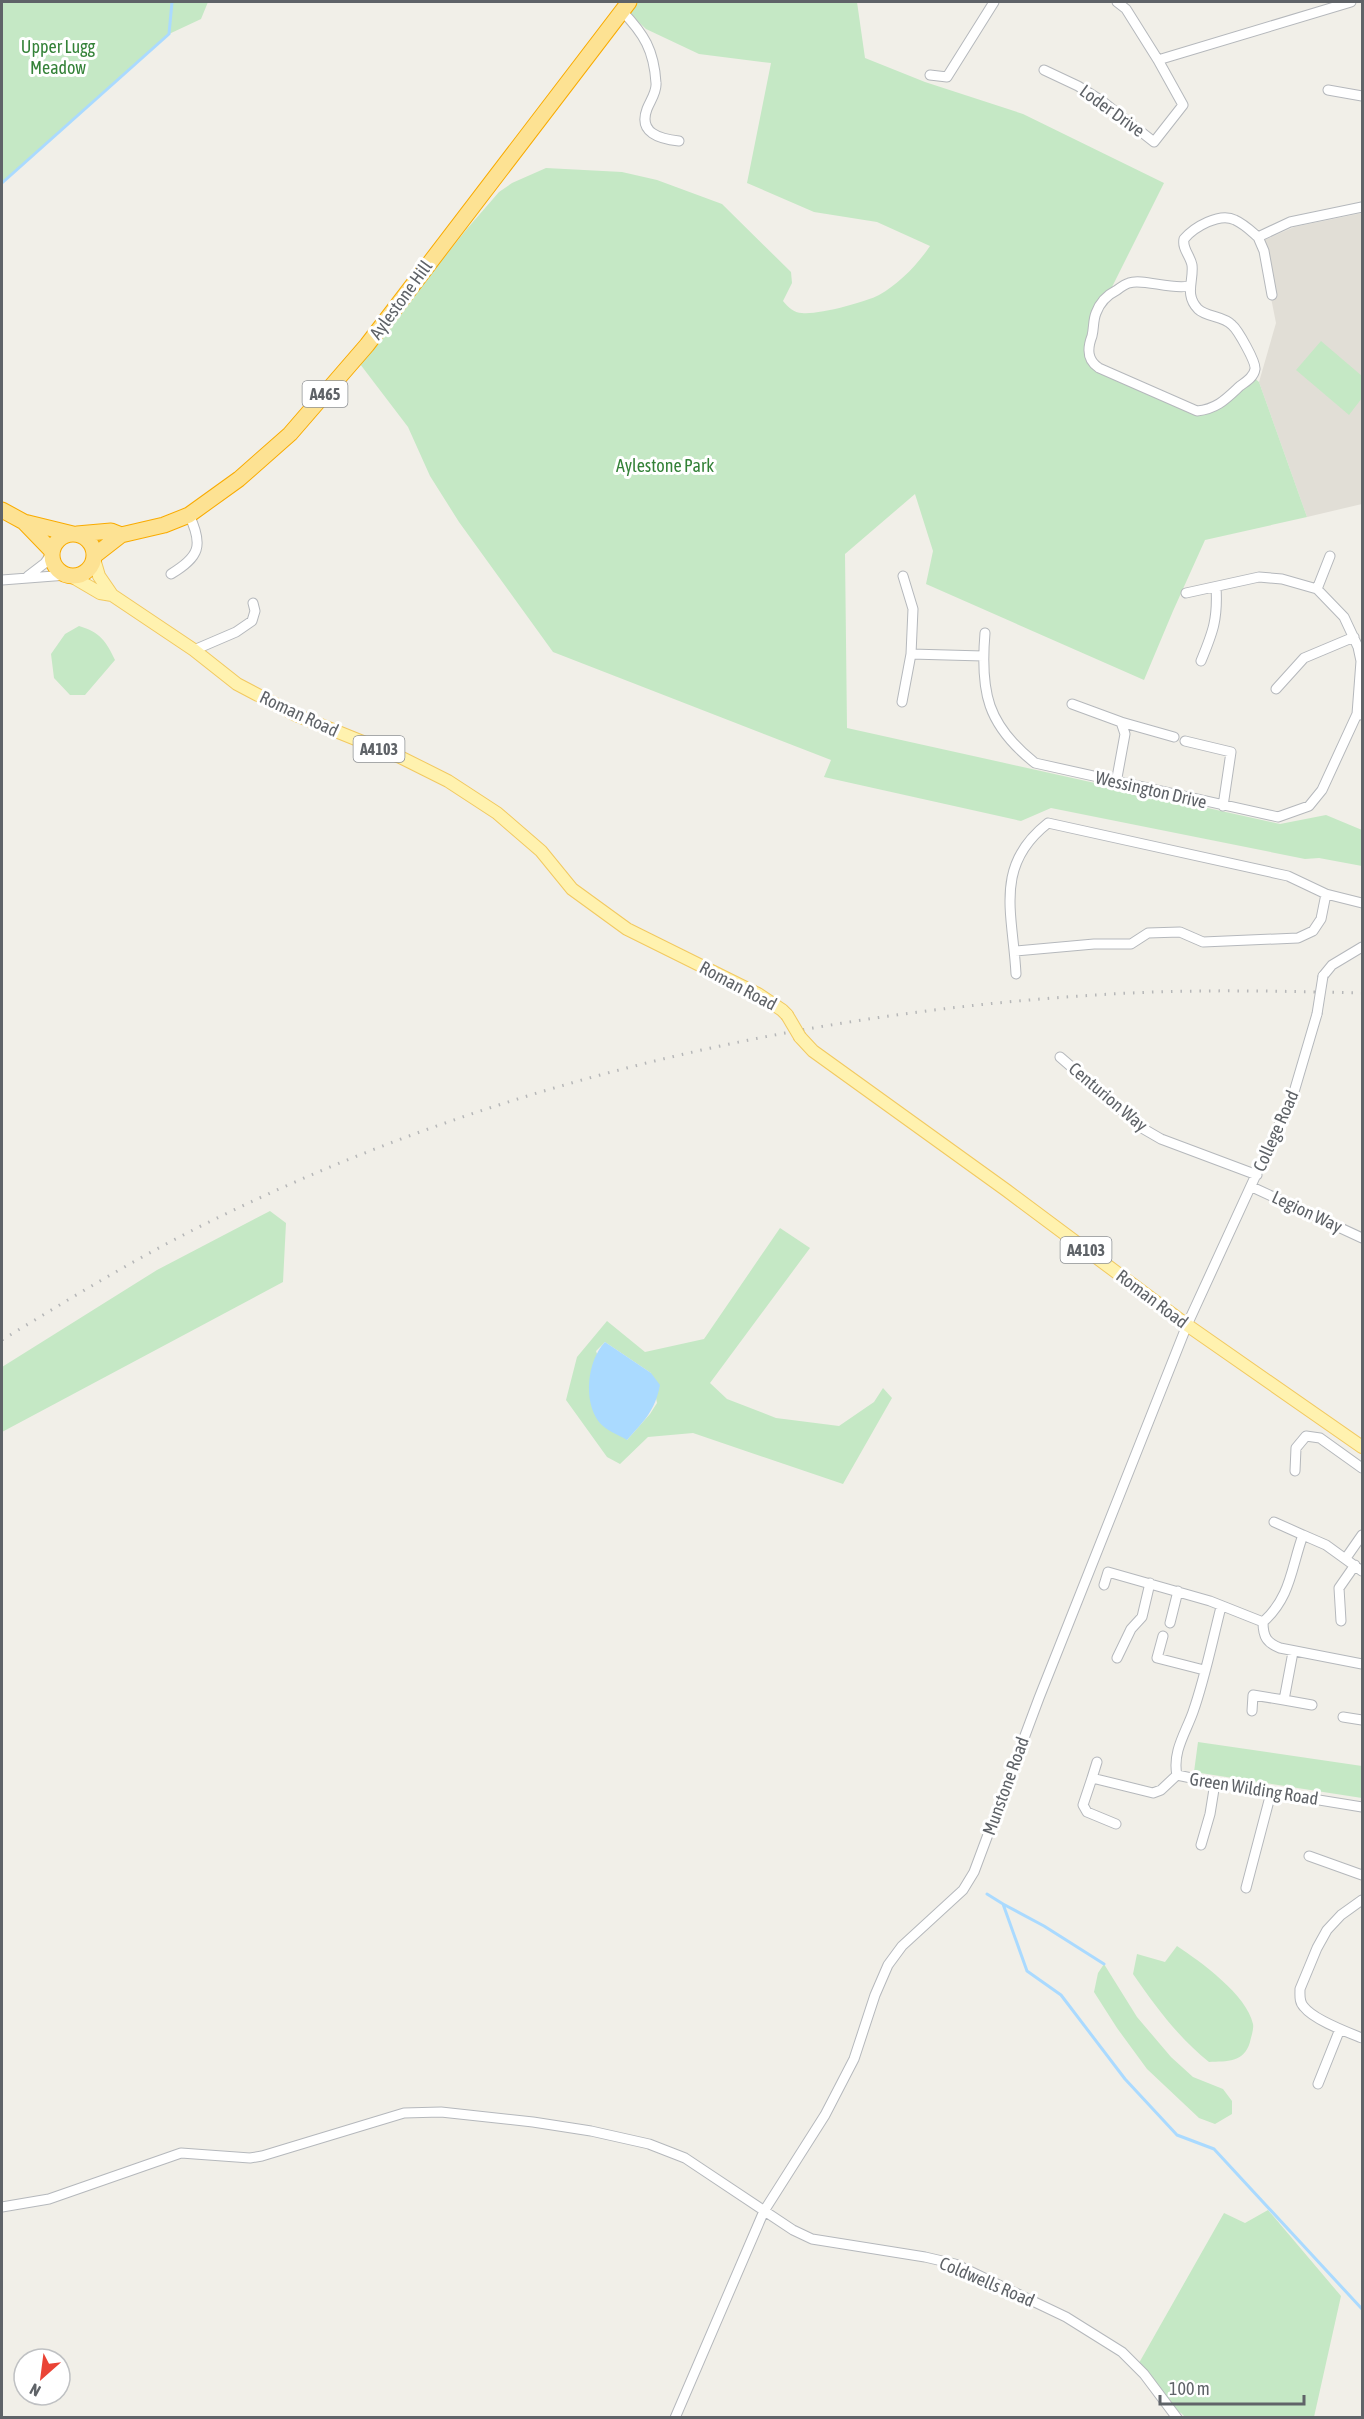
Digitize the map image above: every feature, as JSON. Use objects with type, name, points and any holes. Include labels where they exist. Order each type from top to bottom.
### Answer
[{"type":"highway","name":"Aylestone Hill","points":[[94,558],[121,536],[164,525],[189,515],[239,478],[290,434],[368,345],[625,6]]},
{"type":"highway","name":"A4103","points":[[2,510],[24,522],[75,534],[88,540],[94,558]]},
{"type":"highway","name":"A4103","points":[[24,522],[52,552],[56,567],[69,575]]},
{"type":"highway","name":"Aylestone Hill","points":[[75,534],[111,531],[121,536]]},
{"type":"highway","points":[[52,552],[62,537],[75,534]]},
{"type":"highway","points":[[69,575],[77,576],[88,570],[94,558]]},
{"type":"main road","name":"Roman Road","points":[[94,558],[99,576],[112,595],[194,650],[237,684],[296,715],[400,757],[448,781],[497,813],[541,851],[572,889],[627,929],[758,994],[782,1010],[800,1037],[813,1051],[1187,1325],[1362,1447]]},
{"type":"main road","name":"Roman Road","points":[[69,575],[100,593],[112,595]]},
{"type":"street","points":[[930,75],[947,77],[994,2]]},
{"type":"street","name":"Loder Drive","points":[[1044,70],[1078,86],[1102,101],[1154,142],[1183,105],[1126,9],[1117,2]]},
{"type":"street","points":[[1158,60],[1351,2]]},
{"type":"street","points":[[625,6],[642,33],[652,55],[657,86],[646,111],[645,124],[659,139],[679,141]]},
{"type":"street","points":[[1328,90],[1362,96]]},
{"type":"street","points":[[1258,237],[1290,222],[1362,207]]},
{"type":"street","points":[[1189,286],[1174,288],[1131,282],[1108,295],[1096,311],[1088,347],[1092,361],[1099,368],[1197,411],[1218,406],[1252,376],[1255,362],[1231,324],[1199,310],[1192,298],[1189,286],[1192,265],[1183,245],[1187,235],[1201,225],[1223,218],[1233,218],[1258,237],[1264,251],[1272,295]]},
{"type":"street","points":[[171,574],[189,563],[195,555],[198,542],[189,515]]},
{"type":"street","points":[[28,576],[45,563],[52,552]]},
{"type":"street","points":[[1317,589],[1330,556]]},
{"type":"street","points":[[2,580],[28,576],[40,578],[69,575]]},
{"type":"street","points":[[902,702],[911,654],[913,609],[903,576]]},
{"type":"street","points":[[1186,593],[1258,577],[1282,579],[1317,589],[1344,617],[1354,637],[1361,661],[1360,715]]},
{"type":"street","points":[[1201,661],[1215,629],[1216,587]]},
{"type":"street","points":[[194,650],[236,632],[252,621],[255,611],[253,603]]},
{"type":"street","name":"Wessington Drive","points":[[985,633],[983,656],[985,690],[991,710],[1003,733],[1035,763],[1116,783],[1278,817],[1309,806],[1322,790],[1360,715]]},
{"type":"street","points":[[1276,689],[1304,658],[1354,637]]},
{"type":"street","points":[[911,654],[983,656]]},
{"type":"street","points":[[1072,704],[1121,722],[1174,737]]},
{"type":"street","points":[[1116,783],[1125,735],[1121,722]]},
{"type":"street","points":[[1185,741],[1231,752],[1223,806]]},
{"type":"street","points":[[1016,974],[1010,885],[1018,855],[1032,836],[1048,823],[1288,876],[1326,894],[1362,903]]},
{"type":"street","points":[[1015,951],[1094,944],[1131,944],[1148,933],[1180,932],[1203,942],[1298,938],[1313,931],[1321,919],[1326,894]]},
{"type":"street","name":"College Road","points":[[1187,1325],[1294,1092],[1317,1014],[1323,976],[1332,965],[1362,947]]},
{"type":"street","name":"Centurion Way","points":[[1060,1057],[1142,1128],[1161,1139],[1257,1175]]},
{"type":"street","name":"Legion Way","points":[[1252,1186],[1362,1238]]},
{"type":"street","name":"Munstone Road","points":[[675,2418],[764,2211],[825,2115],[854,2059],[875,1995],[888,1965],[902,1946],[963,1890],[974,1872],[1039,1698],[1187,1325]]},
{"type":"street","points":[[1295,1471],[1296,1448],[1306,1436],[1320,1438],[1362,1468]]},
{"type":"street","points":[[1275,1522],[1326,1545],[1359,1568],[1339,1588],[1341,1621]]},
{"type":"street","points":[[1346,1558],[1362,1534]]},
{"type":"street","points":[[1303,1535],[1284,1598],[1263,1622],[1264,1636],[1270,1644],[1293,1652],[1362,1664]]},
{"type":"street","points":[[1104,1585],[1110,1561]]},
{"type":"street","points":[[1108,1572],[1210,1601],[1263,1622]]},
{"type":"street","points":[[1118,1658],[1131,1629],[1142,1617],[1150,1583]]},
{"type":"street","points":[[1170,1623],[1178,1591]]},
{"type":"street","name":"Green Wilding Road","points":[[1221,1607],[1192,1713],[1180,1740],[1175,1768],[1177,1775],[1362,1807]]},
{"type":"street","points":[[1163,1636],[1157,1658],[1204,1670]]},
{"type":"street","points":[[1284,1700],[1293,1652]]},
{"type":"street","points":[[1252,1710],[1254,1695],[1312,1705]]},
{"type":"street","points":[[1343,1717],[1362,1720]]},
{"type":"street","points":[[1097,1762],[1083,1805],[1087,1812],[1116,1824]]},
{"type":"street","points":[[1092,1778],[1153,1793],[1161,1790],[1177,1775]]},
{"type":"street","points":[[1201,1845],[1210,1814],[1215,1783]]},
{"type":"street","points":[[1246,1888],[1271,1792]]},
{"type":"street","points":[[1309,1856],[1362,1875]]},
{"type":"street","points":[[1362,1900],[1327,1930],[1300,1989],[1300,1998],[1304,2007],[1340,2029],[1362,2038]]},
{"type":"street","points":[[1318,2084],[1340,2029]]},
{"type":"street","name":"Coldwells Road","points":[[2,2207],[50,2199],[181,2152],[250,2158],[262,2156],[390,2117],[418,2112],[441,2112],[533,2122],[591,2131],[649,2144],[686,2158],[793,2230],[812,2239],[955,2264],[1066,2317],[1122,2352],[1144,2374],[1177,2418]]},
{"type":"shaded area","points":[[1362,213],[1362,504],[1307,517],[1259,382],[1276,323],[1260,242],[1294,227]]},
{"type":"green space","name":"Upper Lugg Meadow","points":[[2,2],[208,2],[201,19],[169,34],[2,183]]},
{"type":"green space","name":"Aylestone Park","points":[[636,2],[857,2],[865,58],[925,82],[1023,114],[1164,183],[1108,295],[1097,311],[1092,361],[1166,396],[1206,410],[1252,376],[1259,382],[1307,517],[1205,540],[1144,680],[926,584],[933,551],[915,494],[845,554],[847,728],[1280,824],[1326,815],[1362,830],[1362,866],[1319,858],[1305,859],[1051,808],[1021,821],[824,777],[831,760],[553,652],[459,522],[430,476],[408,427],[360,364],[499,192],[512,183],[546,168],[622,172],[657,180],[722,204],[791,272],[792,283],[783,301],[799,313],[830,310],[879,295],[908,273],[930,246],[877,222],[814,212],[747,183],[771,63],[699,54],[646,29],[628,12]]},
{"type":"green space","points":[[1321,341],[1362,376],[1362,398],[1349,415],[1296,370]]},
{"type":"green space","points":[[79,626],[92,631],[101,638],[115,660],[85,695],[70,695],[54,678],[51,654],[65,634]]},
{"type":"green space","points":[[270,1211],[286,1223],[283,1282],[2,1432],[2,1367],[157,1270]]},
{"type":"green space","points":[[780,1228],[810,1248],[710,1383],[727,1399],[776,1418],[839,1426],[874,1402],[883,1388],[892,1398],[843,1484],[693,1433],[648,1437],[620,1464],[607,1457],[566,1400],[577,1357],[607,1321],[645,1352],[704,1339]],"holes":[[[605,1342],[651,1373],[657,1403],[627,1440],[596,1351]]]},
{"type":"green space","points":[[1198,1742],[1362,1766],[1362,1798],[1194,1772]]},
{"type":"green space","points":[[1177,1946],[1222,1980],[1249,2013],[1253,2024],[1250,2042],[1244,2054],[1239,2057],[1228,2061],[1209,2062],[1168,2021],[1133,1974],[1137,1954],[1165,1962]]},
{"type":"green space","points":[[1104,1964],[1137,2017],[1171,2057],[1193,2077],[1223,2089],[1232,2101],[1232,2114],[1215,2124],[1199,2118],[1147,2069],[1094,1992],[1098,1973]]},
{"type":"green space","points":[[1268,2210],[1341,2296],[1314,2417],[1185,2417],[1173,2409],[1139,2363],[1224,2213],[1245,2223]]},
{"type":"water","points":[[605,1342],[651,1373],[660,1385],[652,1409],[627,1440],[608,1430],[599,1422],[591,1403],[589,1381],[591,1370]]},
{"type":"waterway","points":[[2,183],[169,34],[172,2]]},
{"type":"waterway","points":[[987,1894],[1003,1904],[1027,1971],[1061,1995],[1125,2079],[1177,2135],[1214,2149],[1362,2309]]},
{"type":"waterway","points":[[1003,1904],[1044,1926],[1104,1964]]},
{"type":"railway","points":[[2,1340],[154,1250],[314,1174],[424,1131],[535,1094],[648,1063],[762,1037],[878,1018],[994,1003],[1174,991],[1362,993]]}]
